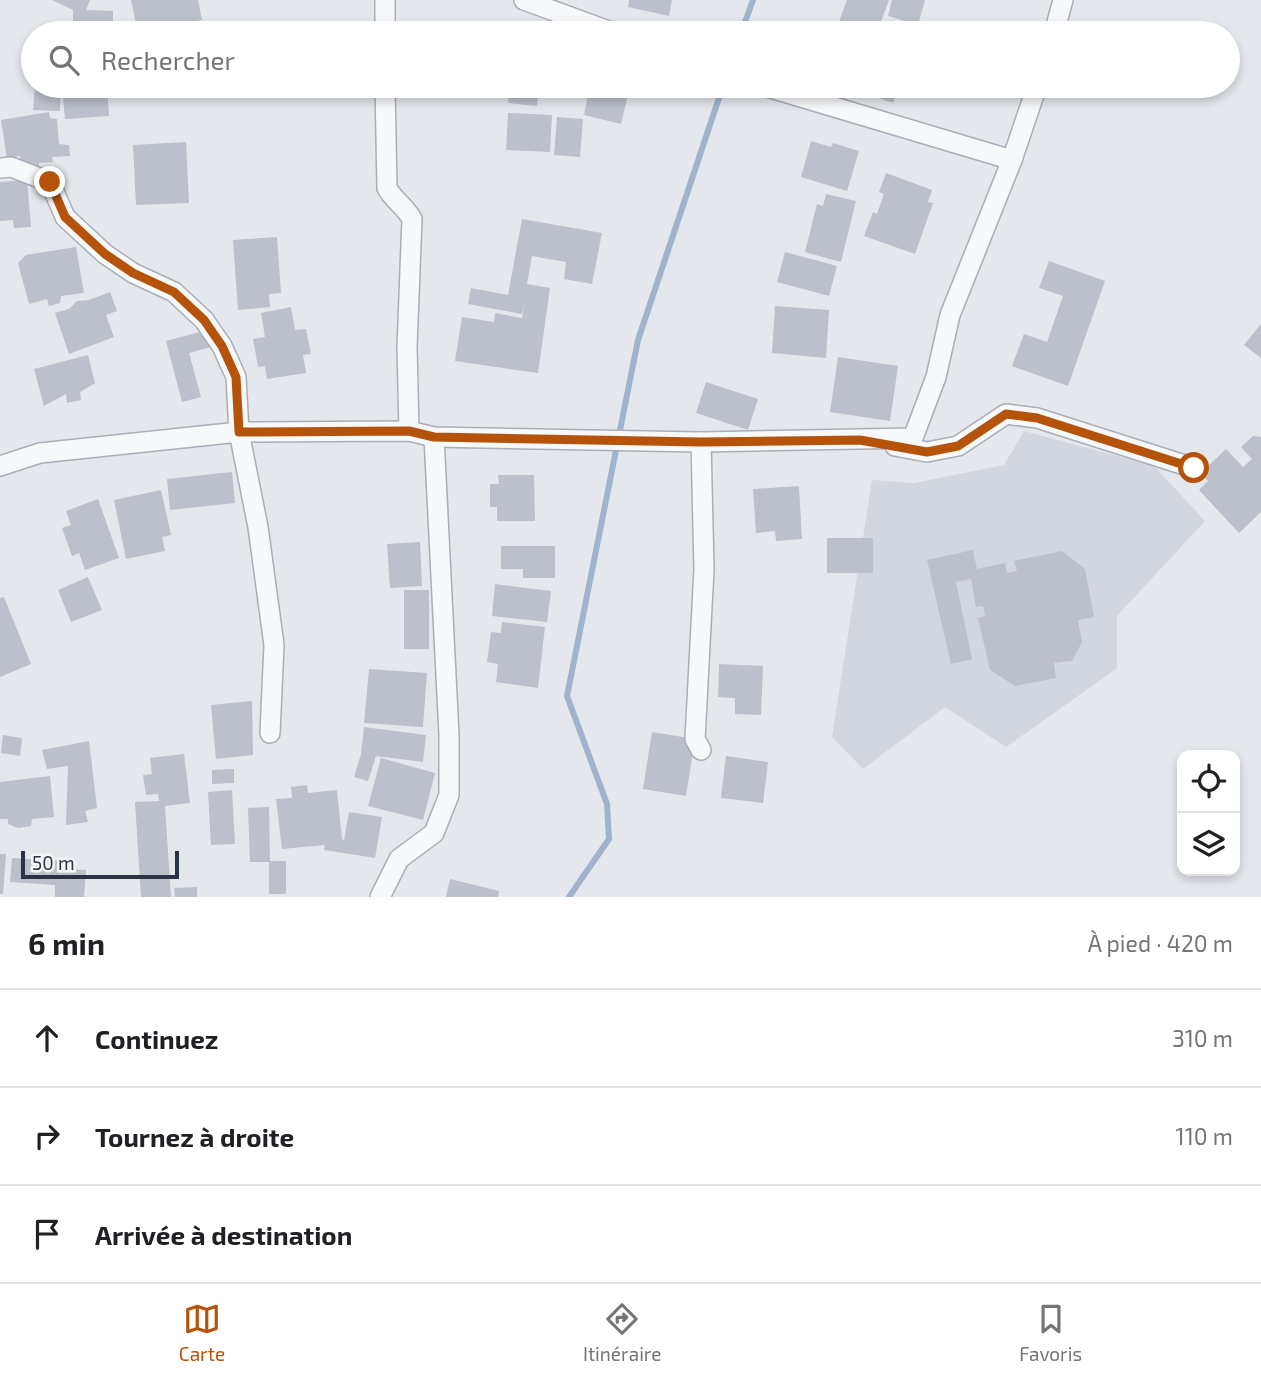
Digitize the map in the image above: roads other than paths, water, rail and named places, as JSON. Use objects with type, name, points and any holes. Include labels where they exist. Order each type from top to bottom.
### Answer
[{"type":"street","points":[[385,0],[385,21]]},
{"type":"street","points":[[524,0],[581,21]]},
{"type":"street","points":[[1057,21],[1063,0]]},
{"type":"street","points":[[385,98],[387,188],[394,201],[407,208],[412,219],[407,347],[409,431]]},
{"type":"street","points":[[804,98],[1012,160]]},
{"type":"street","points":[[0,466],[40,453],[239,432],[409,431],[434,437],[701,442],[913,438],[936,377],[950,314],[1012,160],[1033,98]]},
{"type":"street","points":[[0,168],[11,167],[50,182],[65,217],[105,254],[133,273],[174,292],[204,320],[222,346],[236,377],[239,432],[258,527],[274,645],[270,733]]},
{"type":"street","points":[[860,440],[927,452],[958,446],[1006,414],[1037,418],[1194,468]]},
{"type":"street","points":[[380,897],[400,859],[434,833],[449,795],[449,735],[434,437]]},
{"type":"street","points":[[701,442],[704,569],[695,738],[701,750]]},
{"type":"waterway","points":[[745,21],[753,0]]},
{"type":"waterway","points":[[569,897],[609,839],[607,804],[567,696],[638,340],[719,98]]}]
